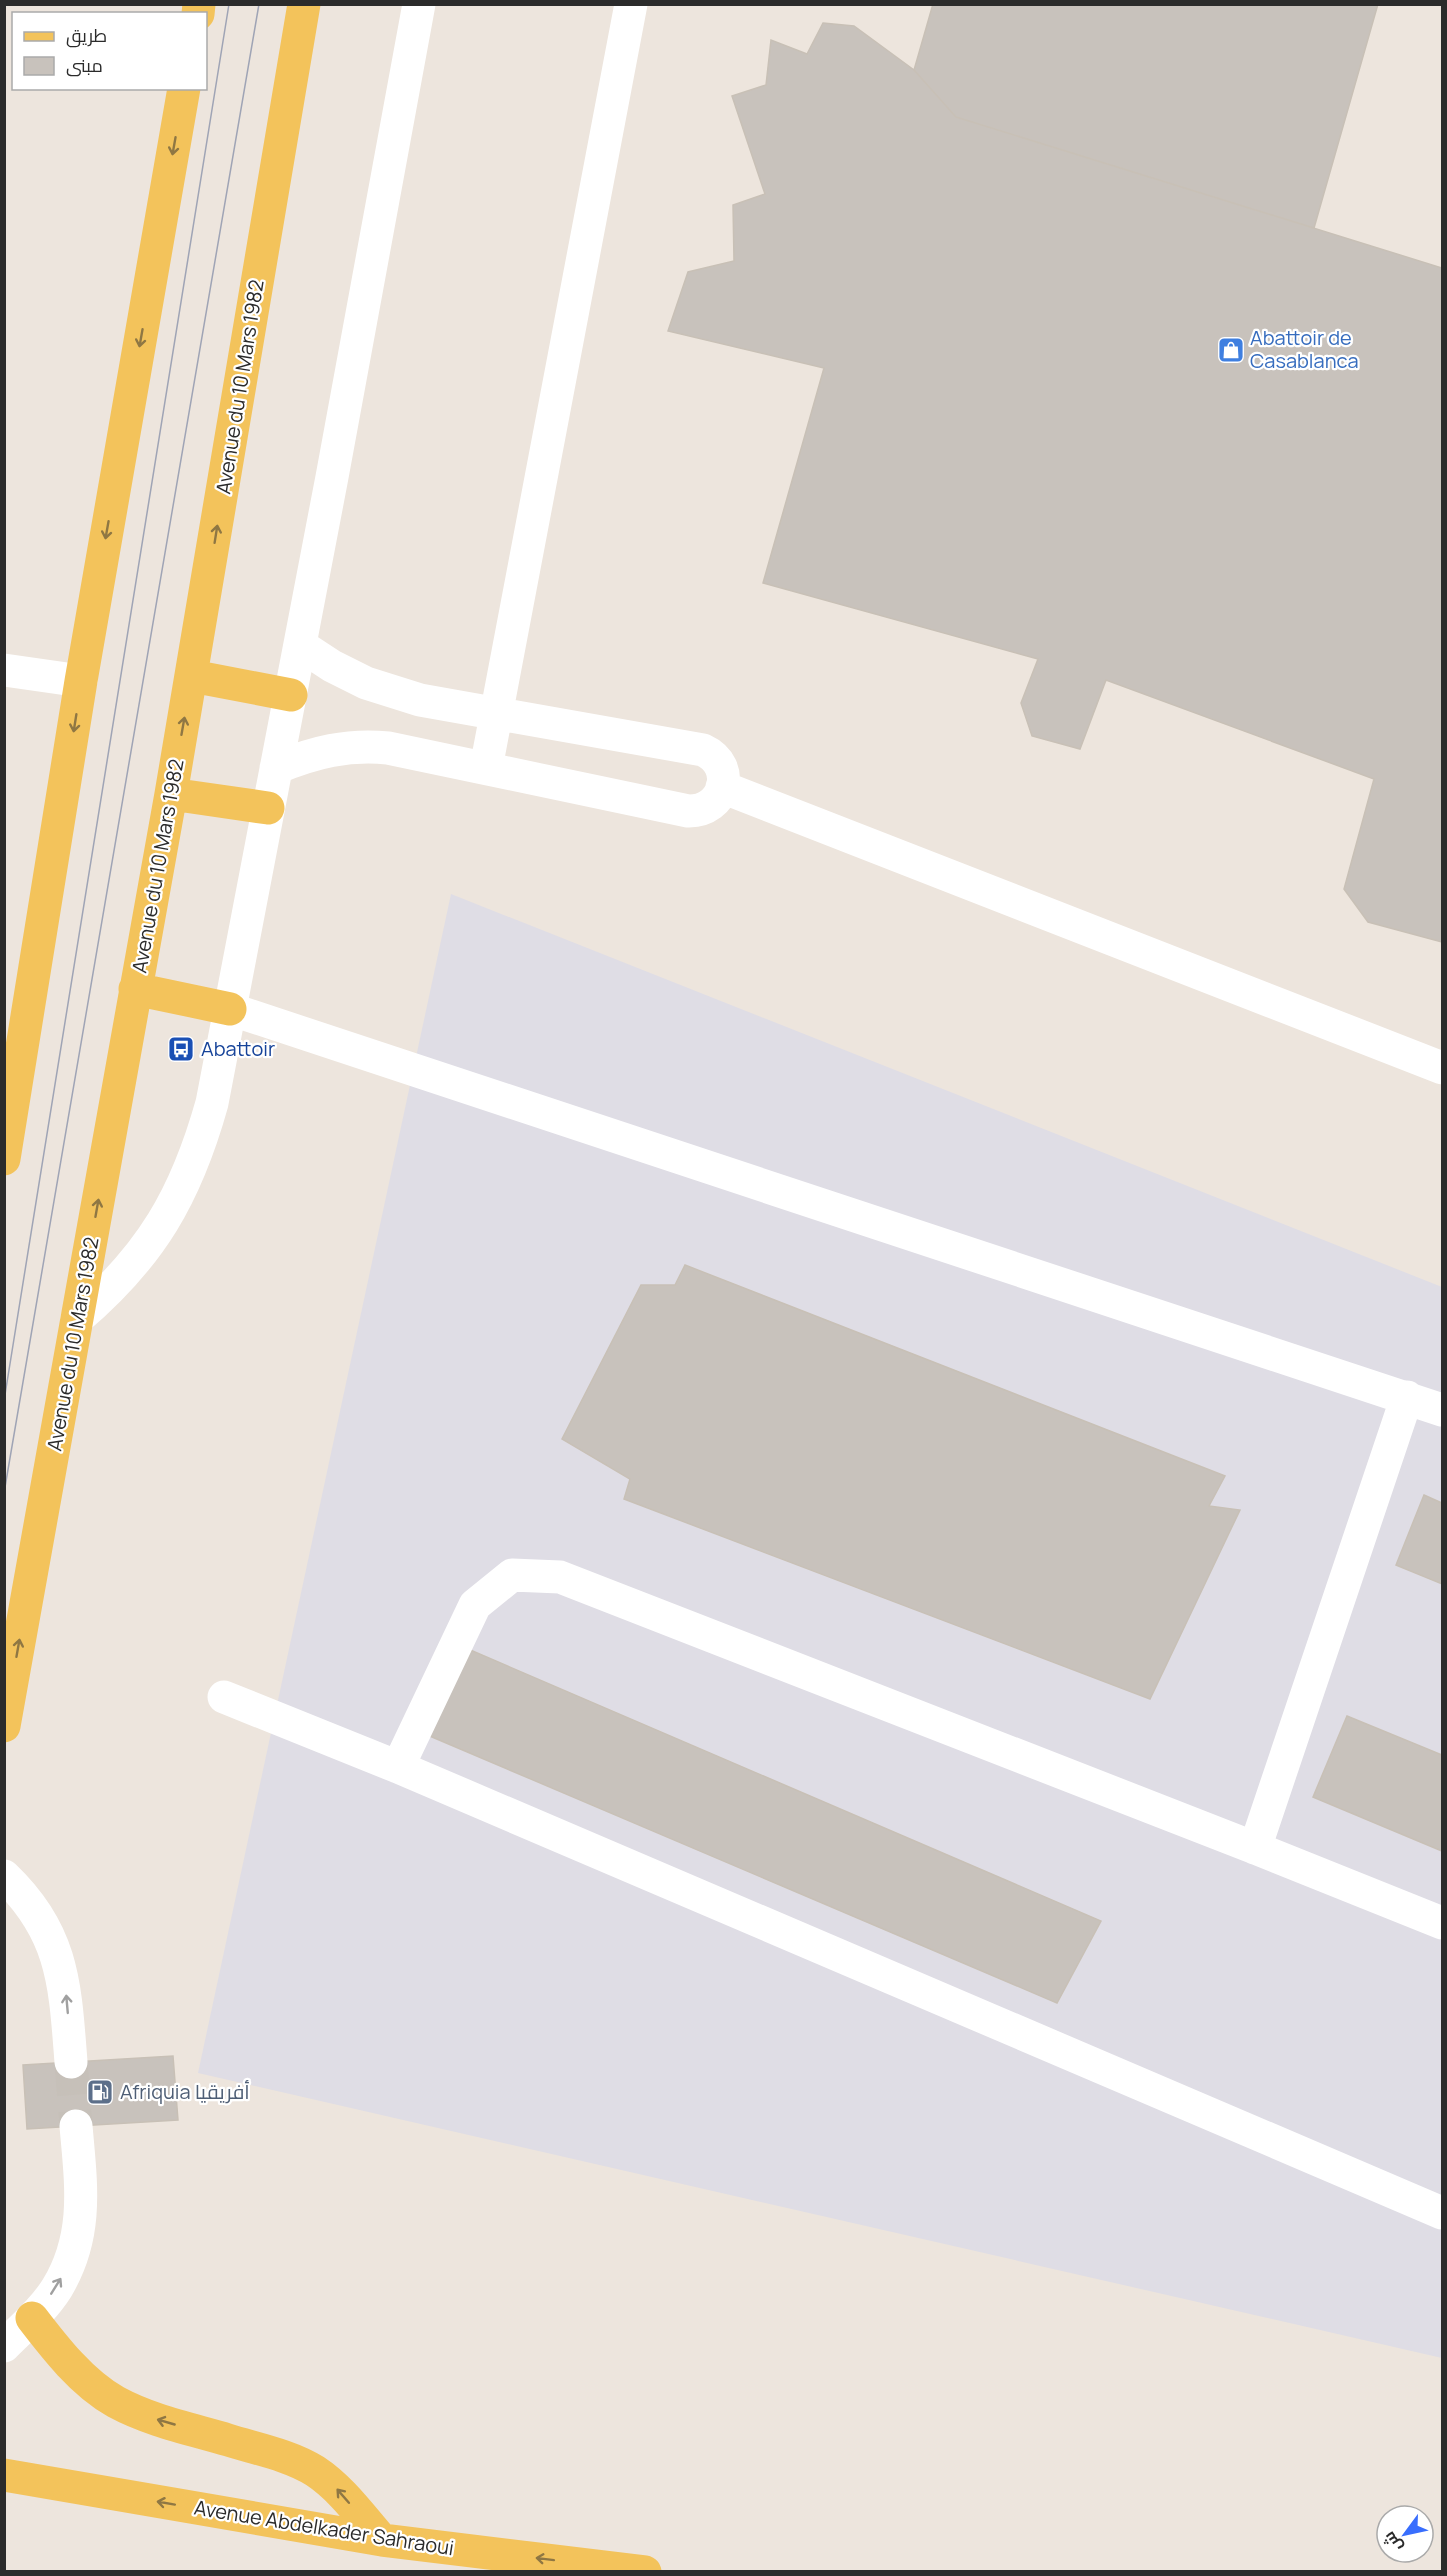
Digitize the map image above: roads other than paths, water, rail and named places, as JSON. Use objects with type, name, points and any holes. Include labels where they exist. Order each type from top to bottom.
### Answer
[{"type":"main road","name":"Avenue du 10 Mars 1982","points":[[4,1726],[192,676],[304,4]]},
{"type":"main road","points":[[4,1159],[81,681],[184,90]]},
{"type":"main road","points":[[192,676],[291,695]]},
{"type":"main road","points":[[171,794],[268,808]]},
{"type":"main road","points":[[135,989],[230,1009]]},
{"type":"main road","points":[[32,2318],[57,2350],[85,2379],[114,2401],[150,2418],[267,2451],[307,2467],[336,2488],[382,2540]]},
{"type":"main road","name":"Avenue Abdelkader Sahraoui","points":[[4,2475],[382,2540],[645,2571]]},
{"type":"street","points":[[77,1319],[103,1297],[149,1244],[170,1212],[188,1177],[212,1103],[291,695],[419,4]]},
{"type":"street","points":[[486,768],[631,4]]},
{"type":"street","points":[[276,768],[304,756],[334,748],[365,746],[388,748],[688,811],[699,811],[710,806],[718,798],[722,787],[724,775],[721,764],[713,754],[703,750],[497,714],[393,693],[332,666],[300,645]]},
{"type":"street","points":[[4,670],[81,681]]},
{"type":"street","points":[[722,787],[1443,1068]]},
{"type":"street","points":[[230,1009],[1443,1410]]},
{"type":"street","points":[[1255,1848],[1407,1397]]},
{"type":"street","points":[[398,1767],[475,1605],[512,1575],[560,1577],[1443,1923]]},
{"type":"street","points":[[224,1697],[398,1767],[1443,2213]]},
{"type":"street","points":[[4,1876],[24,1895],[44,1924],[57,1956],[66,1991],[71,2062]]},
{"type":"street","points":[[4,2346],[32,2318],[56,2289],[70,2261],[79,2232],[82,2202],[76,2126]]},
{"type":"tunnel","points":[[71,2062],[76,2126]]},
{"type":"tram line","points":[[4,1401],[229,4]]},
{"type":"tram line","points":[[4,1493],[259,4]]},
{"type":"place","name":"Abattoir de Casablanca","points":[[1231,350]]},
{"type":"place","name":"Abattoir","points":[[181,1049]]},
{"type":"place","name":"Afriquia أفريقيا","points":[[100,2092]]}]
